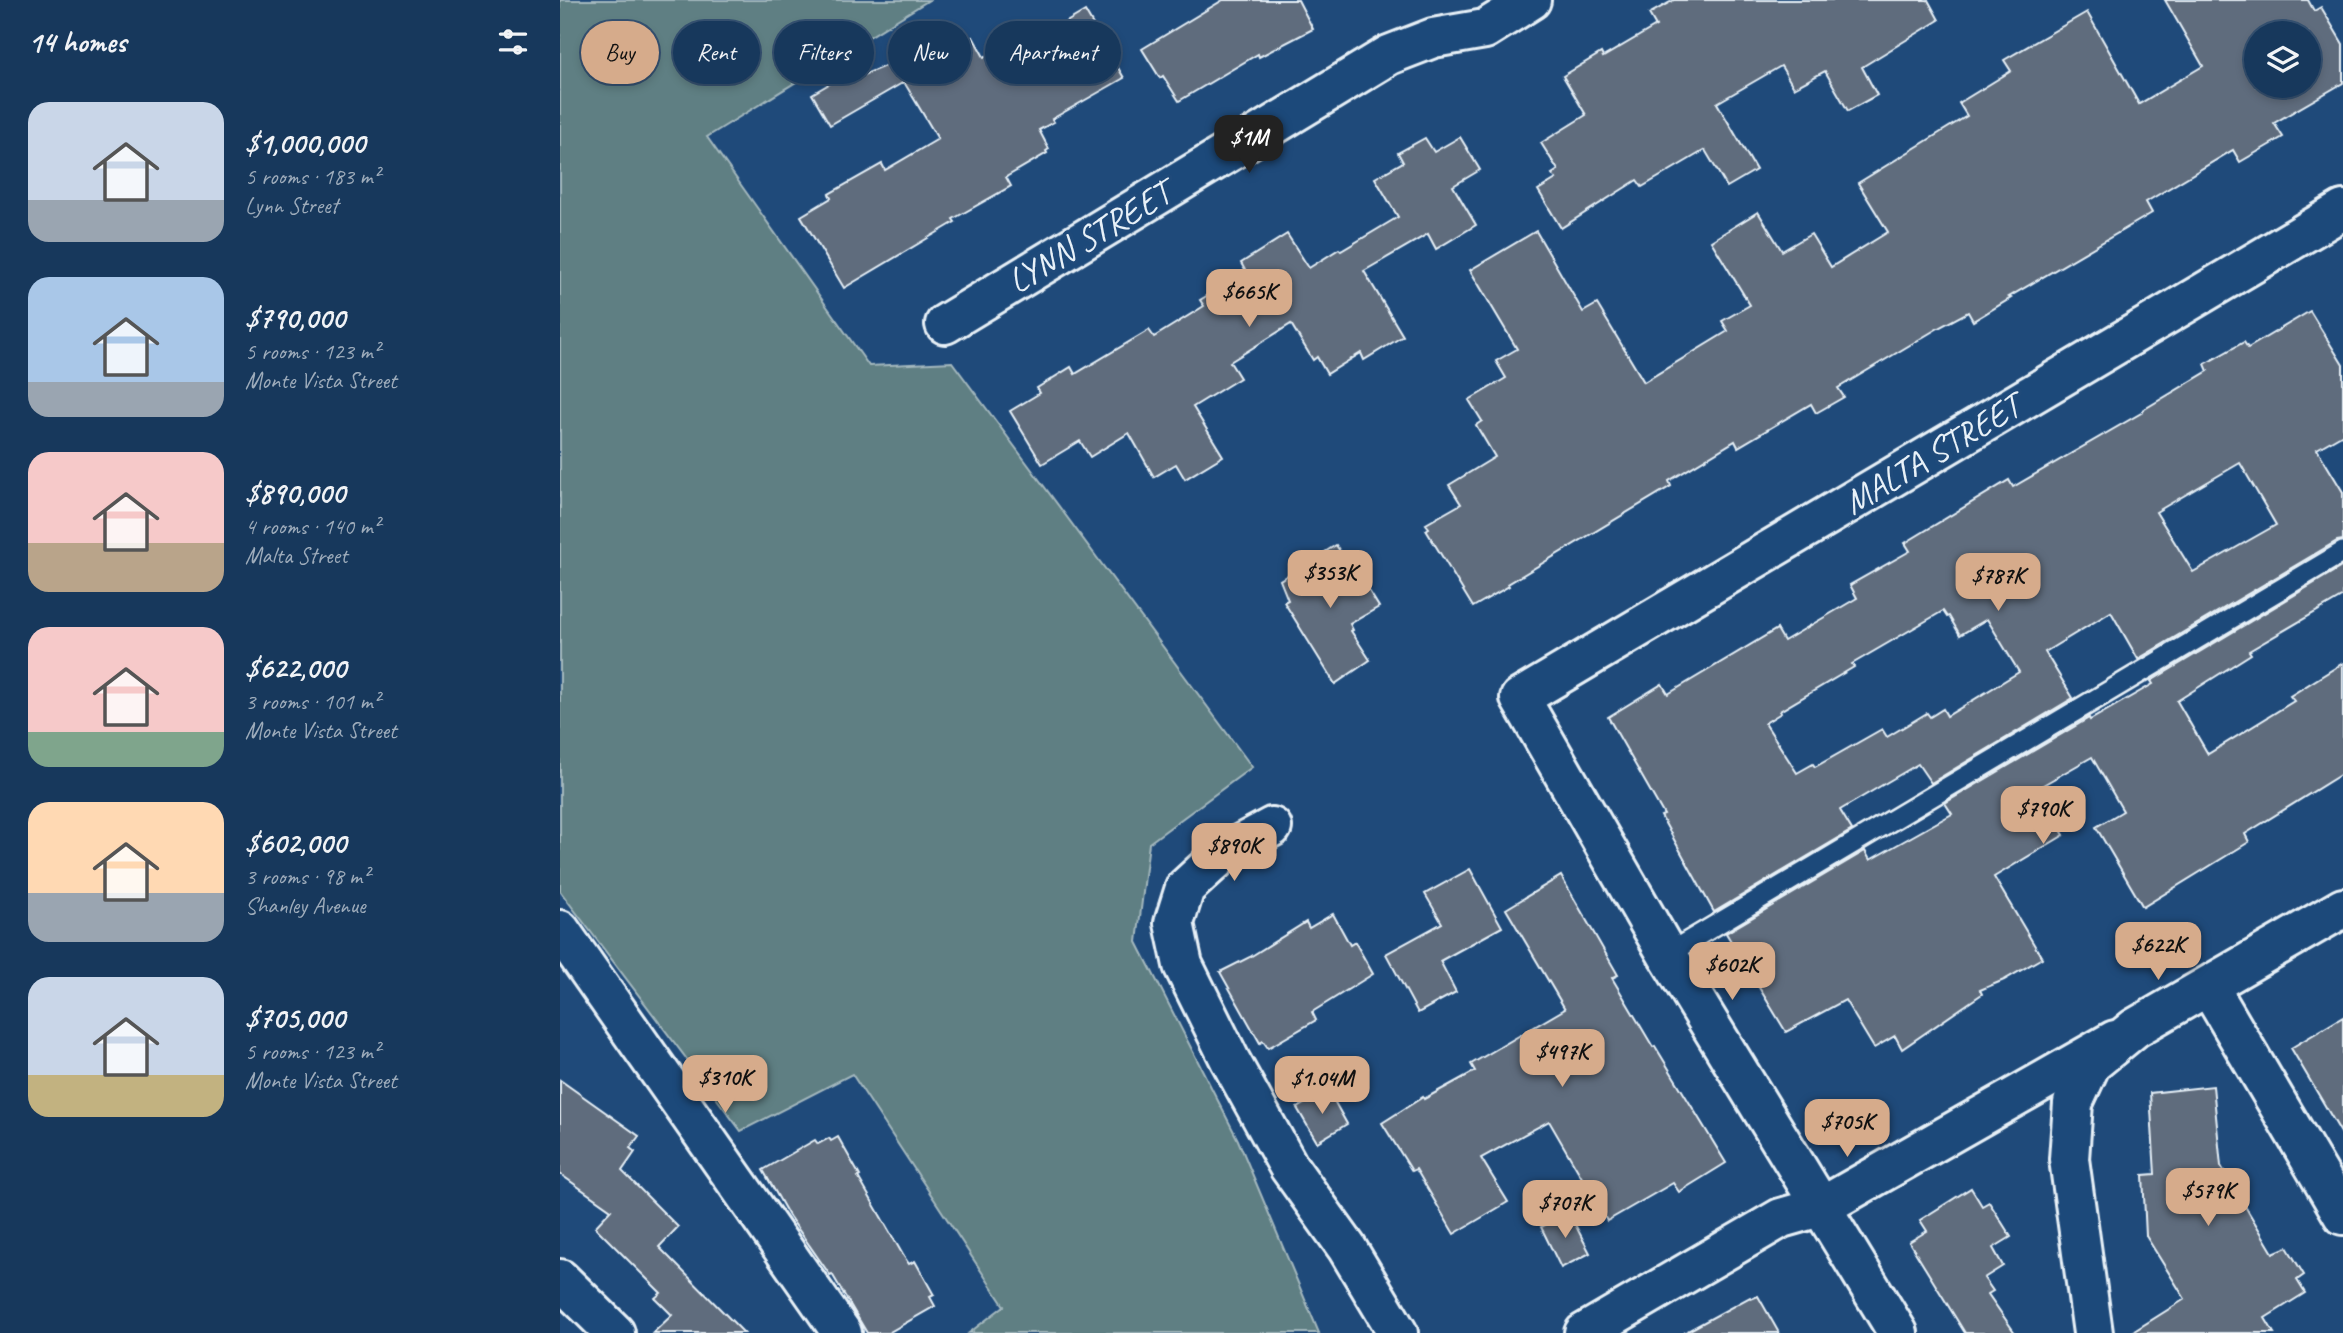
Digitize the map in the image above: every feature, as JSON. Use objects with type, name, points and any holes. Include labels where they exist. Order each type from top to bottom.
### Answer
[{"type":"street","name":"LYNN STREET","points":[[945,324],[1390,55],[1433,38],[1485,29],[1531,0]]},
{"type":"street","name":"MALTA STREET","points":[[1667,954],[1520,698],[2343,210]]},
{"type":"street","points":[[1272,827],[1222,854],[1185,888],[1174,923],[1183,965],[1230,1060],[1289,1167],[1347,1248],[1398,1333]]},
{"type":"street","points":[[1584,1333],[1781,1218],[1823,1206],[2343,908]]},
{"type":"street","points":[[560,930],[842,1333]]},
{"type":"street","points":[[1667,954],[1898,1333]]},
{"type":"street","points":[[2209,987],[2333,1173],[2343,1215]]},
{"type":"street","points":[[2093,1333],[2069,1159],[2073,1103],[2091,1064],[2135,1028]]},
{"type":"street","points":[[560,1279],[615,1333]]},
{"type":"lane","points":[[1667,954],[2343,552]]},
{"type":"green space","points":[[560,0],[929,0],[895,21],[888,21],[888,25],[874,34],[874,21],[774,21],[774,84],[793,84],[707,137],[869,366],[952,362],[1252,767],[1149,843],[1137,942],[1238,1140],[1319,1333],[969,1333],[1004,1306],[852,1074],[741,1131],[560,891]]},
{"type":"building","points":[[1223,0],[1298,0],[1313,29],[1259,57],[1258,54],[1179,101],[1163,76],[1160,78],[1142,49]]},
{"type":"building","points":[[1674,0],[1928,0],[1939,20],[1862,67],[1877,95],[1848,111],[1825,71],[1794,88],[1781,66],[1717,103],[1756,170],[1727,187],[1705,150],[1642,187],[1637,180],[1561,228],[1538,190],[1556,179],[1552,174],[1558,170],[1541,143],[1586,115],[1563,76],[1601,53],[1603,57],[1656,26],[1649,14]]},
{"type":"building","points":[[2165,0],[2308,0],[2314,11],[2321,7],[2343,44],[2343,83],[2321,96],[2321,21],[2244,21],[2244,98],[2317,98],[2274,123],[2283,137],[2240,162],[2233,150],[2146,202],[2152,213],[1973,321],[1968,312],[1940,327],[1838,388],[1844,397],[1816,413],[1811,404],[1738,447],[1735,441],[1669,481],[1671,486],[1473,607],[1426,530],[1429,528],[1426,524],[1461,504],[1449,485],[1495,457],[1476,425],[1482,421],[1469,400],[1506,378],[1496,361],[1517,349],[1470,270],[1536,231],[1583,312],[1597,304],[1644,382],[1728,331],[1722,321],[1750,305],[1711,241],[1758,212],[1782,251],[1811,234],[1831,267],[1888,232],[1858,183],[1967,116],[1959,103],[2011,71],[2004,60],[2087,12],[2139,104],[2203,66]]},
{"type":"building","points":[[1085,11],[1091,21],[1068,21]]},
{"type":"building","points":[[973,37],[984,57],[985,84],[1113,84],[1052,119],[1054,122],[1039,130],[1049,149],[1047,153],[1006,177],[1011,186],[844,288],[801,216],[831,198],[829,194],[882,164],[885,170],[938,139],[905,84],[971,84]]},
{"type":"building","points":[[888,65],[888,84],[901,84],[830,125],[812,94],[829,84],[874,84],[874,70]]},
{"type":"building","points":[[1460,137],[1480,170],[1453,186],[1476,225],[1436,249],[1428,234],[1364,271],[1403,336],[1364,360],[1361,353],[1327,374],[1317,357],[1313,360],[1291,324],[1230,362],[1240,378],[1193,407],[1223,456],[1185,479],[1176,464],[1154,477],[1129,433],[1090,457],[1080,441],[1042,464],[1010,411],[1040,393],[1037,388],[1071,367],[1075,374],[1149,330],[1154,337],[1204,306],[1200,300],[1246,272],[1241,263],[1287,234],[1309,268],[1339,249],[1341,251],[1398,217],[1375,178],[1403,162],[1398,153],[1425,138],[1434,152]]},
{"type":"building","points":[[2310,311],[2343,365],[2343,434],[2317,449],[2343,492],[2343,540],[2337,541],[2138,659],[2111,612],[2045,652],[2073,698],[1931,783],[1918,764],[1840,810],[1852,830],[1714,912],[1661,816],[1664,815],[1608,717],[1662,684],[1668,694],[1777,629],[1784,641],[1857,598],[1850,585],[1910,551],[1905,543],[2009,480],[2013,487],[2143,412],[2208,371],[2205,364],[2244,342],[2248,348]],"holes":[[[2240,463],[2276,525],[2193,572],[2156,512]],[[1943,611],[1960,635],[1987,619],[2019,672],[1947,716],[1943,709],[1930,717],[1927,713],[1887,737],[1882,729],[1815,767],[1813,764],[1797,773],[1765,723],[1781,713],[1780,711],[1854,667],[1852,664]]]},
{"type":"building","points":[[1336,545],[1350,567],[1353,565],[1379,607],[1350,624],[1353,630],[1351,631],[1370,660],[1335,684],[1284,602],[1288,600],[1280,580]]},
{"type":"building","points":[[2343,566],[2343,596],[2249,651],[2251,654],[2177,701],[2208,754],[2294,701],[2290,696],[2343,663],[2343,773],[2245,834],[2249,842],[2143,907],[2096,827],[2123,811],[2092,757],[2036,789],[2064,835],[1994,877],[2042,958],[2004,980],[1980,990],[1982,994],[1902,1049],[1895,1036],[1874,1048],[1845,1000],[1786,1032],[1726,933],[1865,851],[1870,860],[1952,814],[1945,803],[2089,718],[2090,720],[2153,684],[2151,681]]},
{"type":"building","points":[[1470,869],[1502,927],[1440,961],[1456,992],[1418,1013],[1386,954],[1442,923],[1425,894]]},
{"type":"building","points":[[1561,876],[1618,975],[1612,978],[1726,1163],[1679,1192],[1673,1183],[1607,1221],[1549,1121],[1481,1158],[1508,1202],[1454,1234],[1416,1169],[1412,1171],[1382,1123],[1423,1097],[1424,1099],[1475,1071],[1471,1064],[1565,1009],[1506,909]]},
{"type":"building","points":[[1333,914],[1350,945],[1355,942],[1373,974],[1312,1012],[1316,1020],[1268,1048],[1263,1041],[1260,1043],[1220,972],[1250,957],[1306,922],[1309,928]]},
{"type":"building","points":[[2343,1017],[2343,1136],[2291,1048]]},
{"type":"building","points":[[560,1080],[639,1136],[630,1148],[635,1152],[622,1171],[678,1227],[659,1247],[744,1333],[653,1333],[672,1315],[655,1298],[661,1293],[595,1227],[611,1210],[560,1174]]},
{"type":"building","points":[[2213,1086],[2221,1166],[2273,1253],[2287,1247],[2304,1275],[2297,1280],[2305,1293],[2265,1318],[2274,1333],[2131,1333],[2185,1299],[2146,1236],[2143,1175],[2155,1174],[2150,1093]]},
{"type":"building","points":[[1328,1090],[1347,1124],[1317,1142],[1297,1108]]},
{"type":"building","points":[[838,1137],[903,1255],[909,1264],[915,1261],[934,1295],[930,1297],[935,1306],[888,1333],[867,1333],[832,1274],[830,1275],[789,1216],[763,1170],[815,1140],[818,1144]]},
{"type":"building","points":[[1971,1188],[1982,1206],[1989,1202],[2011,1237],[1993,1248],[2003,1266],[1984,1278],[1993,1291],[1988,1294],[2015,1333],[1965,1333],[1909,1242],[1927,1231],[1920,1220]]},
{"type":"building","points":[[1569,1213],[1590,1253],[1561,1268],[1541,1227]]},
{"type":"building","points":[[1758,1296],[1779,1333],[1684,1333],[1750,1297],[1751,1299]]}]
